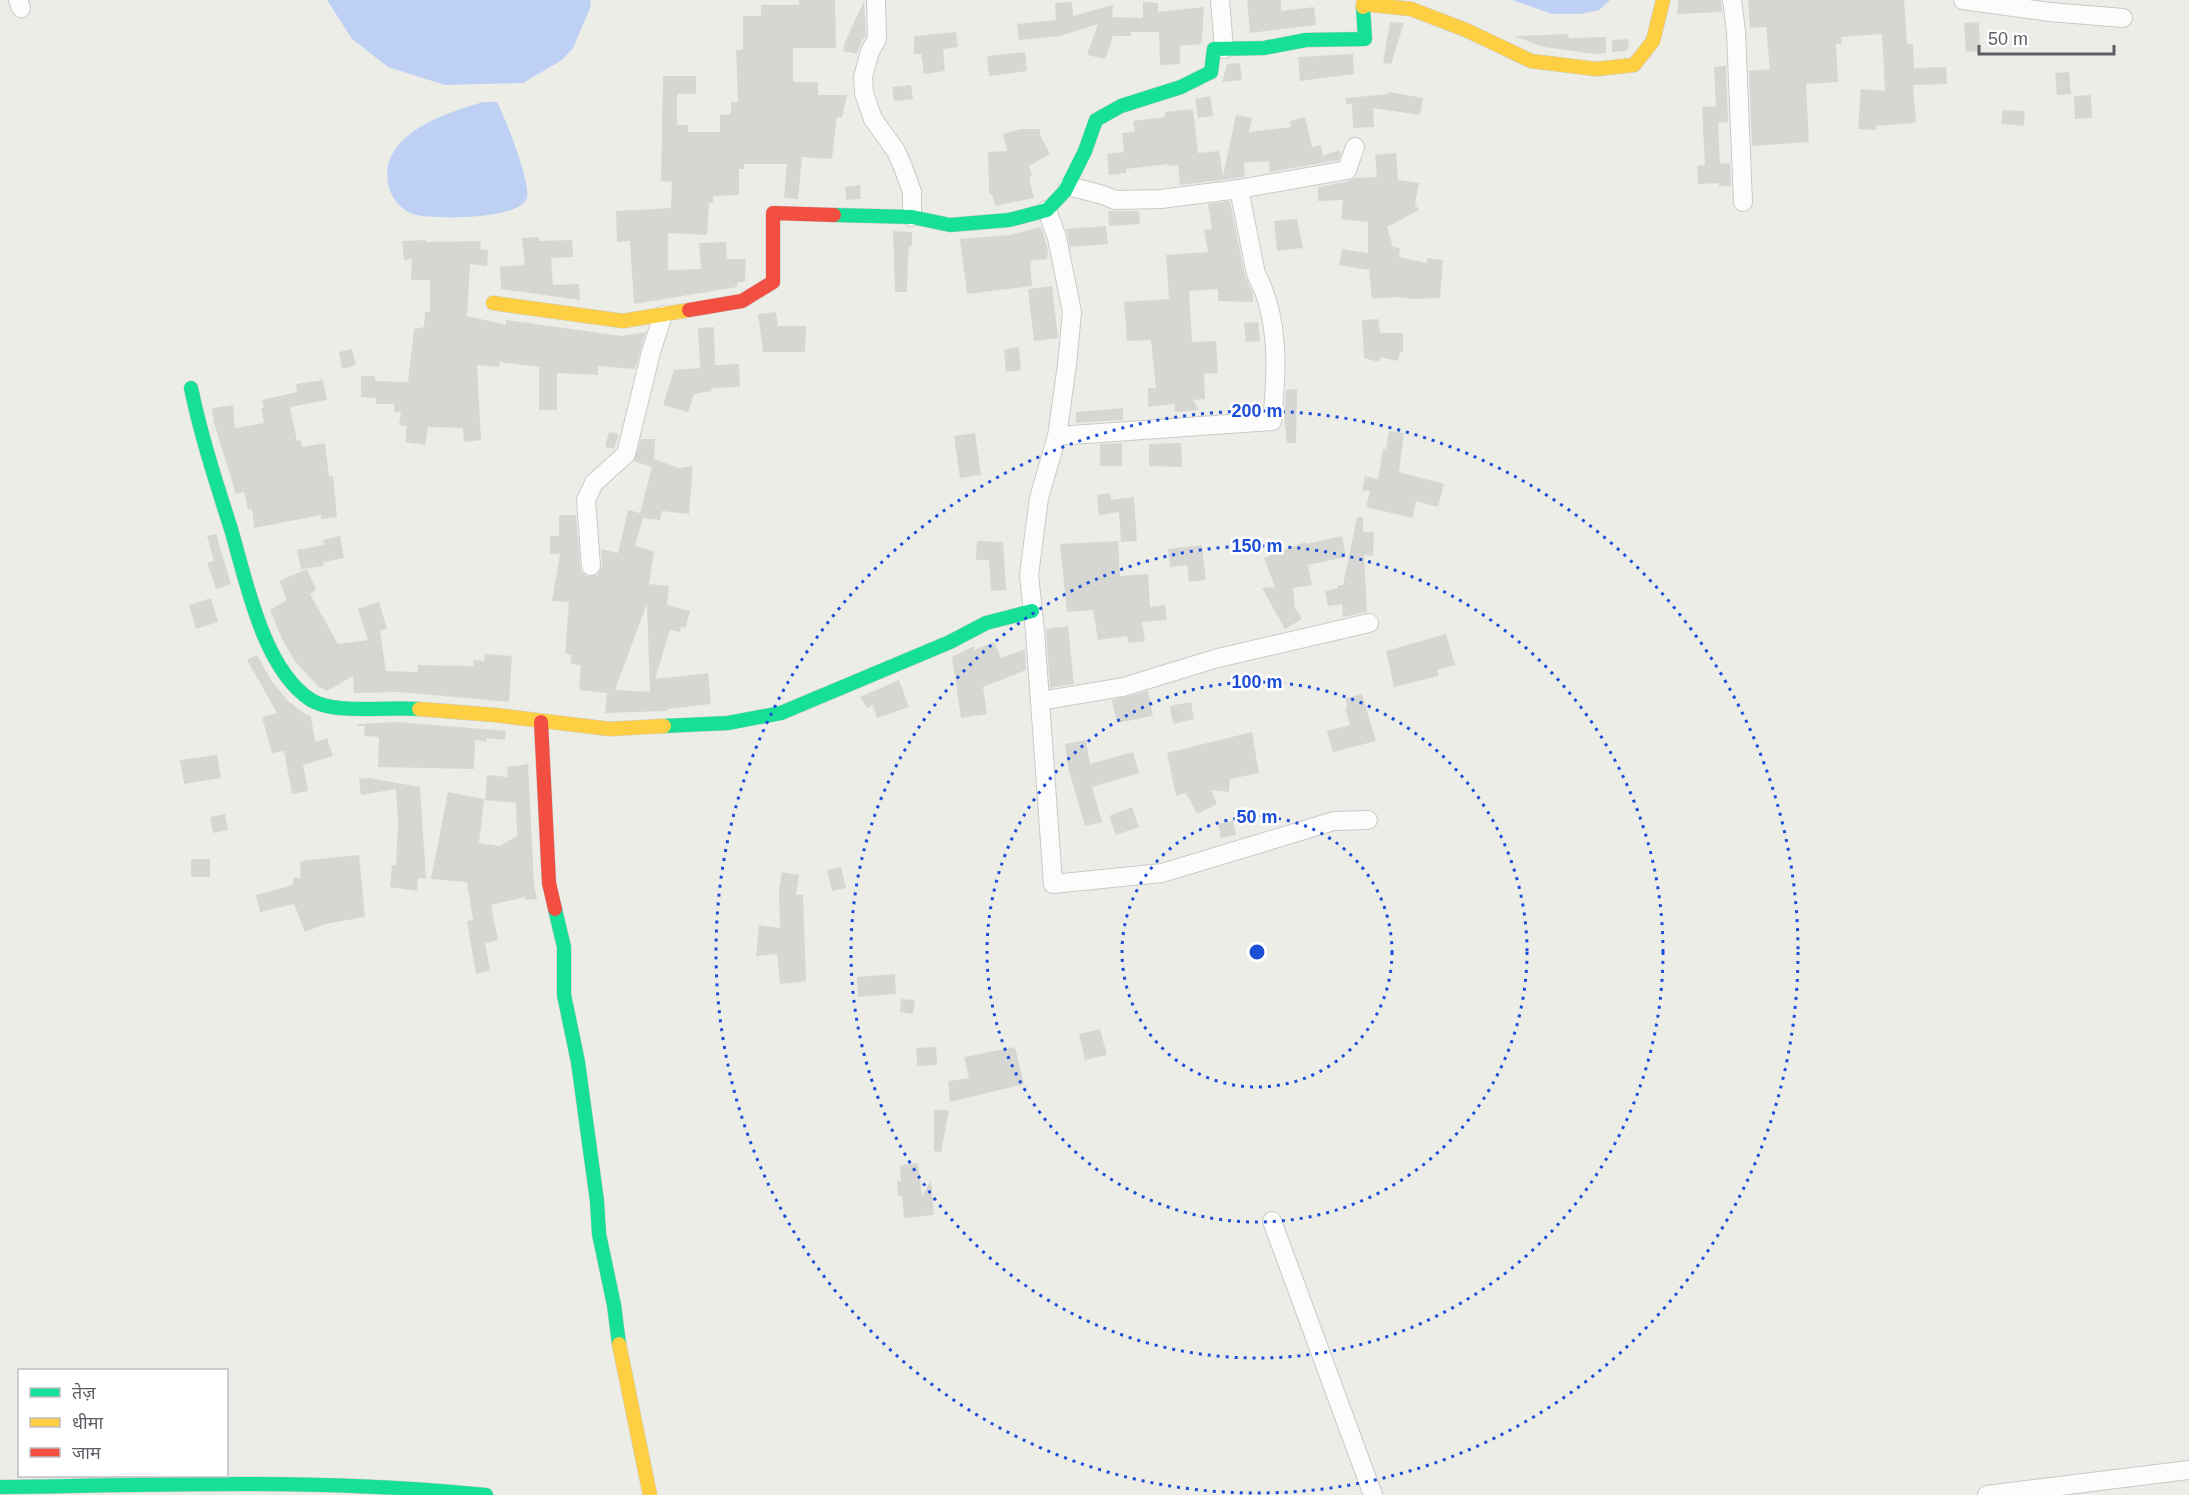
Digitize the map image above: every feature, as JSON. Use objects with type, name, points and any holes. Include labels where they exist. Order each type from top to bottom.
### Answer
[{"type":"street","points":[[876,0],[877,39],[870,51],[863,77],[864,93],[873,119],[896,151],[903,167],[912,192],[912,217]]},
{"type":"street","points":[[1220,0],[1224,49]]},
{"type":"street","points":[[492,303],[623,321],[742,301],[773,282],[773,213],[912,217],[950,225],[1009,220],[1047,210],[1068,186],[1085,151],[1096,120],[1128,103],[1171,92],[1211,72],[1214,49],[1263,48],[1306,40],[1365,39],[1363,4],[1411,9],[1466,30],[1531,62],[1596,69],[1634,65],[1653,41],[1663,0]]},
{"type":"street","points":[[1732,0],[1736,32],[1743,202]]},
{"type":"street","points":[[1963,0],[2050,12],[2122,18]]},
{"type":"street","points":[[1068,186],[1115,200],[1161,199],[1239,189],[1347,170],[1355,147]]},
{"type":"street","points":[[1057,436],[1272,421],[1277,378],[1274,335],[1263,286],[1256,274],[1239,189]]},
{"type":"street","points":[[1047,210],[1057,238],[1072,312],[1057,436],[1039,498],[1029,575],[1053,884],[1162,873],[1334,821],[1368,820]]},
{"type":"street","points":[[591,566],[586,500],[594,483],[626,454],[651,352],[663,315]]},
{"type":"street","points":[[191,388],[199,426],[238,552],[249,600],[269,646],[284,672],[311,700],[325,706],[363,709],[398,707],[495,715],[610,729],[728,723],[781,713],[950,642],[986,623],[1032,611]]},
{"type":"street","points":[[1040,701],[1123,687],[1218,658],[1370,622]]},
{"type":"street","points":[[541,722],[549,883],[564,947],[564,995],[578,1062],[597,1202],[598,1234],[614,1305],[619,1345],[650,1495]]},
{"type":"street","points":[[1272,1221],[1373,1495]]},
{"type":"street","points":[[1987,1495],[2189,1470]]},
{"type":"street","points":[[0,1487],[307,1482],[456,1491],[486,1495]]},
{"type":"water","points":[[327,0],[590,0],[591,6],[573,48],[562,60],[523,83],[445,85],[388,67],[352,39]]},
{"type":"water","points":[[1512,0],[1610,0],[1599,10],[1580,14],[1552,14]]},
{"type":"water","points":[[483,102],[497,102],[501,110],[521,165],[527,198],[521,205],[509,211],[474,216],[423,216],[413,214],[401,207],[390,192],[388,170],[393,154],[402,141],[432,121]]},
{"type":"building","points":[[799,0],[835,0],[836,48],[793,48],[793,82],[818,82],[818,95],[847,95],[842,118],[837,117],[832,159],[802,157],[798,199],[784,198],[787,164],[744,164],[744,169],[739,169],[739,195],[713,196],[713,203],[709,203],[707,235],[668,233],[668,270],[701,269],[699,243],[726,242],[727,259],[746,259],[745,281],[737,283],[737,287],[634,304],[630,241],[617,242],[616,211],[671,208],[672,182],[661,181],[663,76],[696,76],[696,94],[677,94],[677,125],[688,125],[688,132],[720,132],[720,115],[731,114],[731,102],[738,102],[736,50],[743,50],[743,16],[761,16],[761,5],[799,5]]},
{"type":"building","points":[[1247,0],[1281,0],[1281,11],[1314,7],[1316,25],[1250,33]]},
{"type":"building","points":[[1678,0],[1721,0],[1722,12],[1677,14]]},
{"type":"building","points":[[1748,0],[1904,0],[1907,44],[1913,44],[1914,68],[1946,67],[1947,84],[1913,85],[1916,123],[1876,126],[1876,130],[1858,129],[1861,89],[1885,91],[1882,34],[1841,37],[1842,44],[1836,44],[1838,82],[1806,84],[1809,142],[1752,146],[1749,71],[1770,69],[1766,27],[1750,28]]},
{"type":"building","points":[[864,1],[866,36],[857,54],[843,51],[845,42]]},
{"type":"building","points":[[1072,2],[1073,16],[1113,5],[1112,17],[1143,18],[1143,2],[1158,3],[1158,12],[1204,7],[1202,41],[1200,44],[1180,46],[1180,64],[1160,65],[1159,32],[1131,32],[1131,36],[1113,36],[1105,59],[1087,55],[1098,24],[1060,36],[1019,40],[1017,24],[1056,20],[1055,3]]},
{"type":"building","points":[[1390,22],[1404,23],[1391,64],[1383,63]]},
{"type":"building","points":[[1979,22],[1980,51],[1966,52],[1964,23]]},
{"type":"building","points":[[956,32],[958,47],[943,49],[945,71],[924,74],[921,54],[914,54],[914,36]]},
{"type":"building","points":[[1568,34],[1569,38],[1606,37],[1606,53],[1595,54],[1544,47],[1514,36]]},
{"type":"building","points":[[1628,39],[1629,47],[1626,51],[1612,52],[1612,40]]},
{"type":"building","points":[[1025,52],[1027,71],[989,76],[987,56]]},
{"type":"building","points":[[1353,54],[1354,74],[1300,81],[1298,57]]},
{"type":"building","points":[[1240,63],[1242,80],[1222,82],[1227,64]]},
{"type":"building","points":[[1726,66],[1728,122],[1718,123],[1720,164],[1730,163],[1731,186],[1719,186],[1719,183],[1698,184],[1697,166],[1705,165],[1702,107],[1716,106],[1714,67]]},
{"type":"building","points":[[2069,72],[2071,94],[2057,95],[2055,73]]},
{"type":"building","points":[[911,85],[913,99],[894,101],[892,87]]},
{"type":"building","points":[[1389,92],[1423,98],[1420,115],[1373,108],[1374,127],[1353,128],[1352,104],[1346,104],[1346,98],[1389,94]]},
{"type":"building","points":[[2091,95],[2092,118],[2075,119],[2074,96]]},
{"type":"building","points":[[1210,96],[1213,116],[1198,118],[1195,99]]},
{"type":"building","points":[[1193,109],[1198,153],[1219,151],[1223,176],[1236,115],[1252,118],[1249,132],[1291,127],[1290,121],[1305,117],[1312,147],[1321,145],[1323,156],[1339,150],[1341,154],[1339,160],[1270,172],[1269,161],[1244,163],[1245,177],[1180,185],[1178,165],[1126,169],[1126,173],[1109,175],[1107,154],[1124,152],[1122,133],[1135,132],[1133,121],[1165,117],[1165,112]]},
{"type":"building","points":[[2003,110],[2025,111],[2024,126],[2001,124]]},
{"type":"building","points":[[1021,129],[1040,129],[1040,135],[1050,154],[1029,166],[1034,198],[995,206],[992,194],[989,194],[988,152],[1007,151],[1003,134]]},
{"type":"building","points":[[1396,153],[1398,180],[1419,183],[1415,204],[1419,210],[1387,227],[1393,247],[1400,248],[1399,257],[1427,263],[1427,258],[1443,260],[1440,298],[1372,299],[1369,270],[1339,265],[1342,249],[1368,253],[1368,222],[1341,219],[1343,200],[1318,201],[1318,187],[1355,178],[1377,177],[1375,155]]},
{"type":"building","points":[[860,185],[861,199],[846,200],[845,187]]},
{"type":"building","points":[[1230,201],[1245,276],[1253,293],[1253,302],[1218,301],[1218,289],[1189,291],[1192,342],[1216,341],[1218,373],[1204,374],[1205,399],[1193,400],[1199,410],[1175,412],[1174,404],[1148,407],[1148,388],[1156,388],[1151,340],[1127,341],[1124,302],[1169,299],[1166,255],[1208,252],[1204,230],[1212,229],[1208,204]]},
{"type":"building","points":[[1108,211],[1139,211],[1140,224],[1109,226]]},
{"type":"building","points":[[1297,219],[1303,248],[1277,251],[1274,221]]},
{"type":"building","points":[[1106,226],[1108,244],[1070,247],[1066,229]]},
{"type":"building","points":[[1041,227],[1048,249],[1047,259],[1030,261],[1032,286],[967,294],[960,239],[1010,235]]},
{"type":"building","points":[[893,231],[912,232],[912,246],[909,246],[908,258],[907,292],[895,292]]},
{"type":"building","points":[[539,237],[539,241],[572,240],[573,257],[551,258],[553,285],[579,284],[580,300],[501,289],[500,267],[525,265],[522,238]]},
{"type":"building","points":[[426,240],[426,242],[481,241],[480,249],[488,250],[487,266],[470,264],[467,316],[506,325],[506,320],[621,336],[646,332],[635,369],[598,366],[598,375],[557,373],[557,410],[539,410],[539,367],[500,362],[499,367],[477,365],[481,440],[464,442],[463,428],[428,427],[425,445],[405,442],[407,426],[399,425],[401,412],[394,412],[394,404],[376,404],[376,398],[361,397],[361,376],[375,376],[375,381],[408,382],[414,329],[424,327],[425,312],[430,312],[430,280],[411,280],[412,259],[404,260],[402,241]]},
{"type":"building","points":[[1052,286],[1058,338],[1034,341],[1028,289]]},
{"type":"building","points":[[776,312],[778,326],[806,326],[805,352],[763,352],[758,314]]},
{"type":"building","points":[[1378,319],[1380,333],[1403,333],[1403,352],[1400,352],[1398,361],[1380,357],[1379,362],[1364,358],[1362,320]]},
{"type":"building","points":[[1258,322],[1260,341],[1246,342],[1244,323]]},
{"type":"building","points":[[714,327],[715,365],[739,364],[740,387],[711,388],[711,391],[694,394],[688,412],[663,405],[674,370],[700,368],[698,328]]},
{"type":"building","points":[[1019,347],[1021,370],[1006,372],[1004,349]]},
{"type":"building","points":[[352,349],[356,365],[342,369],[339,352]]},
{"type":"building","points":[[323,380],[327,400],[290,407],[297,441],[301,440],[302,447],[325,443],[329,476],[333,476],[337,517],[321,519],[321,515],[254,528],[252,509],[248,510],[244,492],[236,494],[214,423],[212,408],[233,405],[235,428],[264,423],[262,400],[297,392],[296,384]]},
{"type":"building","points":[[1297,389],[1296,443],[1287,443],[1284,416],[1286,390]]},
{"type":"building","points":[[1123,408],[1123,420],[1076,423],[1076,412]]},
{"type":"building","points":[[1389,431],[1404,433],[1399,472],[1444,484],[1438,507],[1416,501],[1413,518],[1366,507],[1370,491],[1362,490],[1365,476],[1378,479],[1383,449],[1386,449]]},
{"type":"building","points":[[609,432],[619,434],[614,449],[605,447]]},
{"type":"building","points":[[975,433],[981,475],[960,478],[954,436]]},
{"type":"building","points":[[641,439],[655,439],[654,459],[679,468],[693,466],[689,514],[662,511],[660,520],[643,518],[635,546],[654,551],[649,584],[669,586],[667,605],[690,611],[685,628],[681,627],[680,632],[670,630],[655,679],[708,673],[711,704],[667,709],[667,711],[605,713],[607,693],[579,690],[581,666],[570,663],[572,655],[565,653],[569,602],[552,601],[560,554],[550,554],[550,536],[559,536],[559,515],[576,515],[581,572],[587,576],[598,575],[602,566],[601,549],[618,553],[628,510],[640,513],[652,467],[634,461]],"holes":[[[647,604],[650,692],[615,690]]]},
{"type":"building","points":[[1122,443],[1122,466],[1100,466],[1100,444]]},
{"type":"building","points":[[1181,443],[1182,467],[1149,466],[1149,444]]},
{"type":"building","points":[[1110,493],[1111,500],[1134,497],[1137,541],[1121,542],[1119,512],[1099,515],[1097,495]]},
{"type":"building","points":[[1357,517],[1363,517],[1363,532],[1374,532],[1373,556],[1364,555],[1367,612],[1343,617],[1342,604],[1328,606],[1325,591],[1343,585]]},
{"type":"building","points":[[216,534],[231,584],[216,589],[207,563],[214,561],[207,536]]},
{"type":"building","points":[[340,536],[344,558],[323,562],[324,566],[301,569],[297,550],[324,545],[323,540]]},
{"type":"building","points":[[1342,536],[1346,557],[1308,565],[1312,585],[1293,588],[1295,608],[1302,619],[1285,629],[1262,588],[1275,587],[1264,558],[1305,542],[1306,544]]},
{"type":"building","points":[[977,541],[1003,542],[1006,590],[991,591],[989,560],[976,560]]},
{"type":"building","points":[[1118,541],[1120,576],[1148,574],[1150,607],[1165,605],[1167,620],[1142,622],[1145,641],[1128,643],[1127,636],[1098,640],[1093,610],[1067,612],[1060,544]]},
{"type":"building","points":[[1202,545],[1206,580],[1189,582],[1187,565],[1170,567],[1168,549]]},
{"type":"building","points":[[307,569],[316,590],[310,594],[338,644],[368,640],[358,609],[379,602],[387,628],[380,631],[386,671],[418,672],[418,665],[473,666],[474,660],[484,661],[485,654],[512,656],[509,702],[400,692],[354,693],[353,676],[327,691],[319,687],[296,663],[282,639],[270,610],[287,600],[279,581]]},
{"type":"building","points":[[211,598],[218,622],[196,629],[189,605]]},
{"type":"building","points":[[1068,626],[1074,684],[1050,688],[1046,629]]},
{"type":"building","points":[[1446,634],[1455,665],[1437,670],[1439,676],[1394,687],[1386,651]]},
{"type":"building","points":[[994,642],[1001,658],[1025,649],[1026,670],[983,687],[987,714],[961,718],[952,657],[974,646],[974,650]]},
{"type":"building","points":[[257,655],[271,680],[287,700],[311,716],[315,742],[327,738],[333,756],[303,765],[308,791],[292,794],[284,751],[272,753],[262,717],[277,713],[247,660]]},
{"type":"building","points":[[899,680],[909,707],[877,718],[873,705],[867,708],[860,697]]},
{"type":"building","points":[[1148,691],[1153,716],[1117,723],[1112,700]]},
{"type":"building","points":[[1362,694],[1376,741],[1333,752],[1327,731],[1350,725],[1345,708],[1347,708],[1346,698]]},
{"type":"building","points":[[1191,702],[1194,719],[1173,724],[1170,706]]},
{"type":"building","points":[[398,722],[506,731],[505,740],[487,738],[487,742],[475,740],[474,769],[378,767],[379,737],[364,736],[365,726],[357,726],[358,724]]},
{"type":"building","points":[[1252,732],[1259,773],[1230,779],[1229,792],[1211,790],[1217,804],[1197,814],[1186,793],[1176,796],[1167,753]]},
{"type":"building","points":[[1086,740],[1090,764],[1133,752],[1139,773],[1092,787],[1102,822],[1085,826],[1069,771],[1065,744]]},
{"type":"building","points":[[217,755],[221,778],[184,784],[180,760]]},
{"type":"building","points":[[528,764],[534,884],[537,899],[525,900],[525,897],[491,905],[498,940],[485,943],[490,971],[476,974],[467,921],[473,920],[467,882],[431,879],[448,792],[484,799],[479,843],[500,846],[517,836],[516,803],[485,800],[487,775],[508,777],[507,767]]},
{"type":"building","points":[[369,778],[420,787],[426,879],[418,878],[417,891],[390,887],[392,865],[396,865],[398,821],[396,789],[361,795],[359,779]]},
{"type":"building","points":[[1132,807],[1139,827],[1116,835],[1109,816]]},
{"type":"building","points":[[225,814],[228,830],[213,833],[210,817]]},
{"type":"building","points":[[1233,821],[1236,835],[1221,838],[1218,824]]},
{"type":"building","points":[[359,855],[365,917],[325,924],[305,932],[294,904],[260,912],[256,895],[293,885],[293,878],[301,878],[300,861]]},
{"type":"building","points":[[191,859],[210,859],[210,877],[191,877]]},
{"type":"building","points":[[841,867],[846,888],[832,891],[827,870]]},
{"type":"building","points":[[782,872],[799,875],[796,895],[803,895],[806,981],[780,984],[777,954],[756,956],[759,925],[780,928],[779,890]]},
{"type":"building","points":[[895,974],[896,994],[858,997],[857,977]]},
{"type":"building","points":[[901,999],[915,1000],[913,1014],[900,1012]]},
{"type":"building","points":[[1100,1029],[1107,1055],[1085,1060],[1079,1034]]},
{"type":"building","points":[[936,1047],[937,1065],[917,1066],[916,1048]]},
{"type":"building","points":[[1015,1047],[1024,1084],[950,1102],[948,1081],[969,1078],[964,1057]]},
{"type":"building","points":[[934,1110],[949,1110],[941,1152],[934,1151]]},
{"type":"building","points":[[918,1163],[922,1196],[931,1180],[934,1215],[904,1218],[902,1196],[898,1196],[897,1181],[901,1181],[900,1165]]},
{"type":"traffic: fast","points":[[834,215],[912,217],[950,225],[1009,220],[1047,210],[1065,191],[1085,151],[1096,120],[1121,106],[1181,87],[1211,72],[1214,49],[1264,48],[1306,40],[1365,39],[1363,7]]},
{"type":"traffic: fast","points":[[191,388],[204,441],[250,597],[269,646],[280,667],[294,686],[321,705],[348,709],[419,709]]},
{"type":"traffic: fast","points":[[664,726],[728,723],[781,713],[950,642],[986,623],[1032,611]]},
{"type":"traffic: fast","points":[[555,909],[564,947],[564,995],[578,1062],[597,1201],[599,1234],[614,1305],[619,1344]]},
{"type":"traffic: fast","points":[[0,1487],[304,1484],[486,1495]]},
{"type":"traffic: slow","points":[[1363,7],[1363,4],[1411,9],[1466,30],[1531,61],[1596,69],[1634,65],[1653,41],[1663,0]]},
{"type":"traffic: slow","points":[[493,303],[623,321],[689,310]]},
{"type":"traffic: slow","points":[[419,709],[495,715],[610,729],[664,726]]},
{"type":"traffic: slow","points":[[619,1344],[650,1495]]},
{"type":"traffic: jam","points":[[689,310],[742,301],[773,282],[773,213],[834,215]]},
{"type":"traffic: jam","points":[[541,722],[549,883],[555,909]]}]
